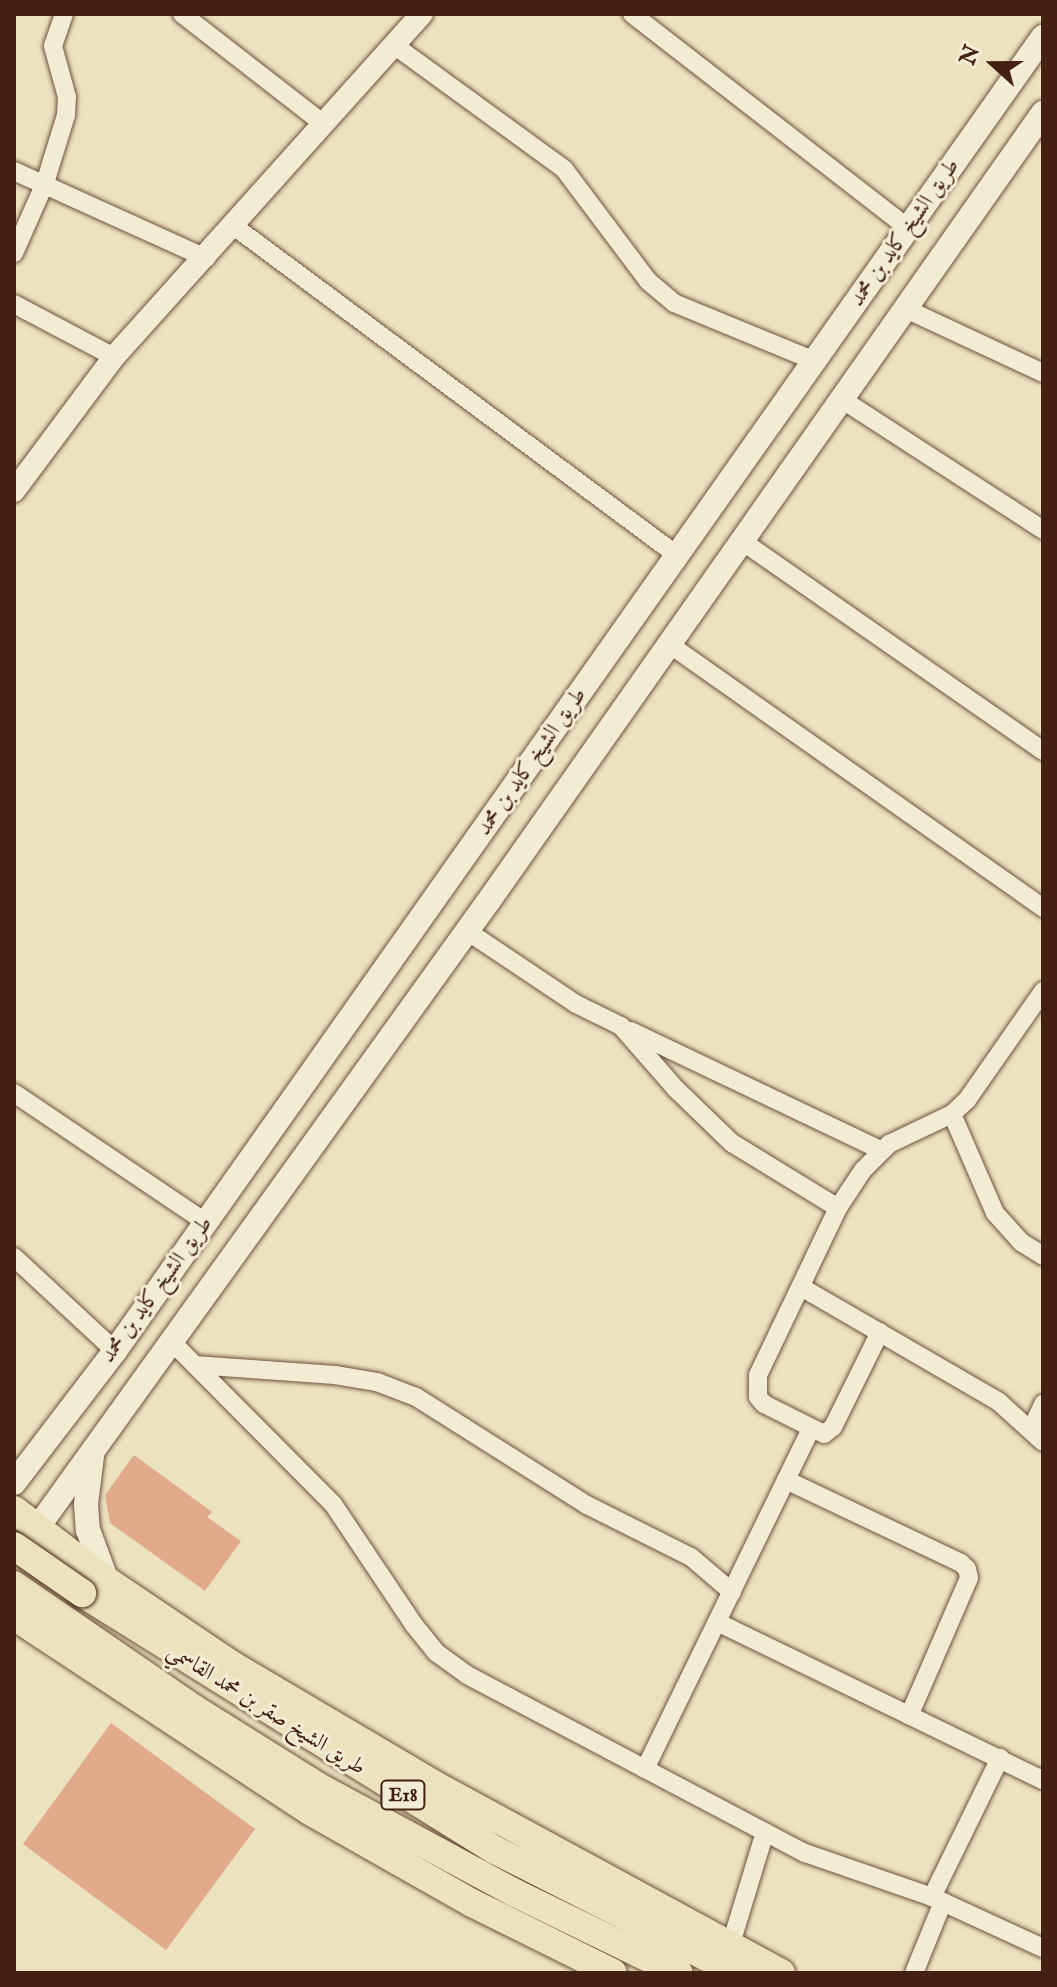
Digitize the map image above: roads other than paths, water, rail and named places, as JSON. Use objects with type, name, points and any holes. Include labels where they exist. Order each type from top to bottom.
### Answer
[{"type":"main road","name":"طريق الشيخ كايد بن محمد","points":[[14,1483],[115,1351],[1043,37]]},
{"type":"main road","name":"طريق الشيخ كايد بن محمد","points":[[38,1527],[467,931],[1043,113]]},
{"type":"main road","points":[[766,431],[802,455]]},
{"type":"main road","points":[[14,1453],[52,1431]]},
{"type":"main road","points":[[93,1450],[87,1477],[94,1587]]},
{"type":"main road","points":[[14,1510],[38,1527],[94,1587]]},
{"type":"main road","points":[[14,1559],[38,1527]]},
{"type":"main road","name":"طريق الشيخ صقر بن محمد القاسمي","points":[[14,1546],[94,1587],[495,1850],[734,1960],[781,1973]]},
{"type":"main road","name":"طريق الشيخ صقر بن محمد القاسمي","points":[[14,1585],[55,1630],[196,1710],[317,1786],[515,1893],[679,1973]]},
{"type":"main road","points":[[14,1616],[55,1630],[310,1811],[472,1903],[613,1973]]},
{"type":"main road","points":[[14,1636],[55,1630]]},
{"type":"street","points":[[182,14],[324,124]]},
{"type":"street","points":[[14,491],[114,357],[235,227],[422,14]]},
{"type":"street","points":[[632,14],[908,228]]},
{"type":"street","points":[[14,253],[45,183],[66,115],[67,97],[53,46],[59,15]]},
{"type":"street","points":[[394,45],[564,169],[648,281],[674,303],[815,361]]},
{"type":"street","points":[[14,171],[206,258]]},
{"type":"street","points":[[235,227],[678,556]]},
{"type":"street","points":[[14,304],[114,357]]},
{"type":"street","points":[[906,309],[1043,373]]},
{"type":"street","points":[[843,400],[1043,530]]},
{"type":"street","points":[[742,541],[1043,751]]},
{"type":"street","points":[[669,644],[1043,908]]},
{"type":"street","points":[[467,931],[576,1004],[881,1150]]},
{"type":"street","points":[[880,1332],[833,1427],[824,1434],[764,1404],[758,1397],[758,1375],[838,1208],[881,1150],[911,1131],[952,1114],[980,1083],[1043,991]]},
{"type":"street","points":[[621,1026],[676,1089],[732,1143],[838,1208]]},
{"type":"street","points":[[14,1093],[205,1222]]},
{"type":"street","points":[[952,1114],[995,1213],[1021,1242],[1043,1256]]},
{"type":"street","points":[[14,1257],[115,1351]]},
{"type":"street","points":[[801,1287],[999,1402],[1037,1436]]},
{"type":"street","points":[[170,1340],[333,1504],[437,1653],[467,1675],[805,1853],[938,1899],[1042,1946]]},
{"type":"street","points":[[195,1365],[293,1375],[335,1375],[377,1382],[416,1397],[587,1505],[691,1557],[732,1592]]},
{"type":"street","points":[[1037,1436],[1043,1404]]},
{"type":"street","points":[[645,1769],[811,1429]]},
{"type":"street","points":[[786,1480],[961,1563],[967,1569],[969,1578],[909,1716]]},
{"type":"street","points":[[717,1622],[1043,1780]]},
{"type":"street","points":[[914,1973],[938,1899],[1000,1758]]},
{"type":"street","points":[[734,1960],[765,1832]]}]
